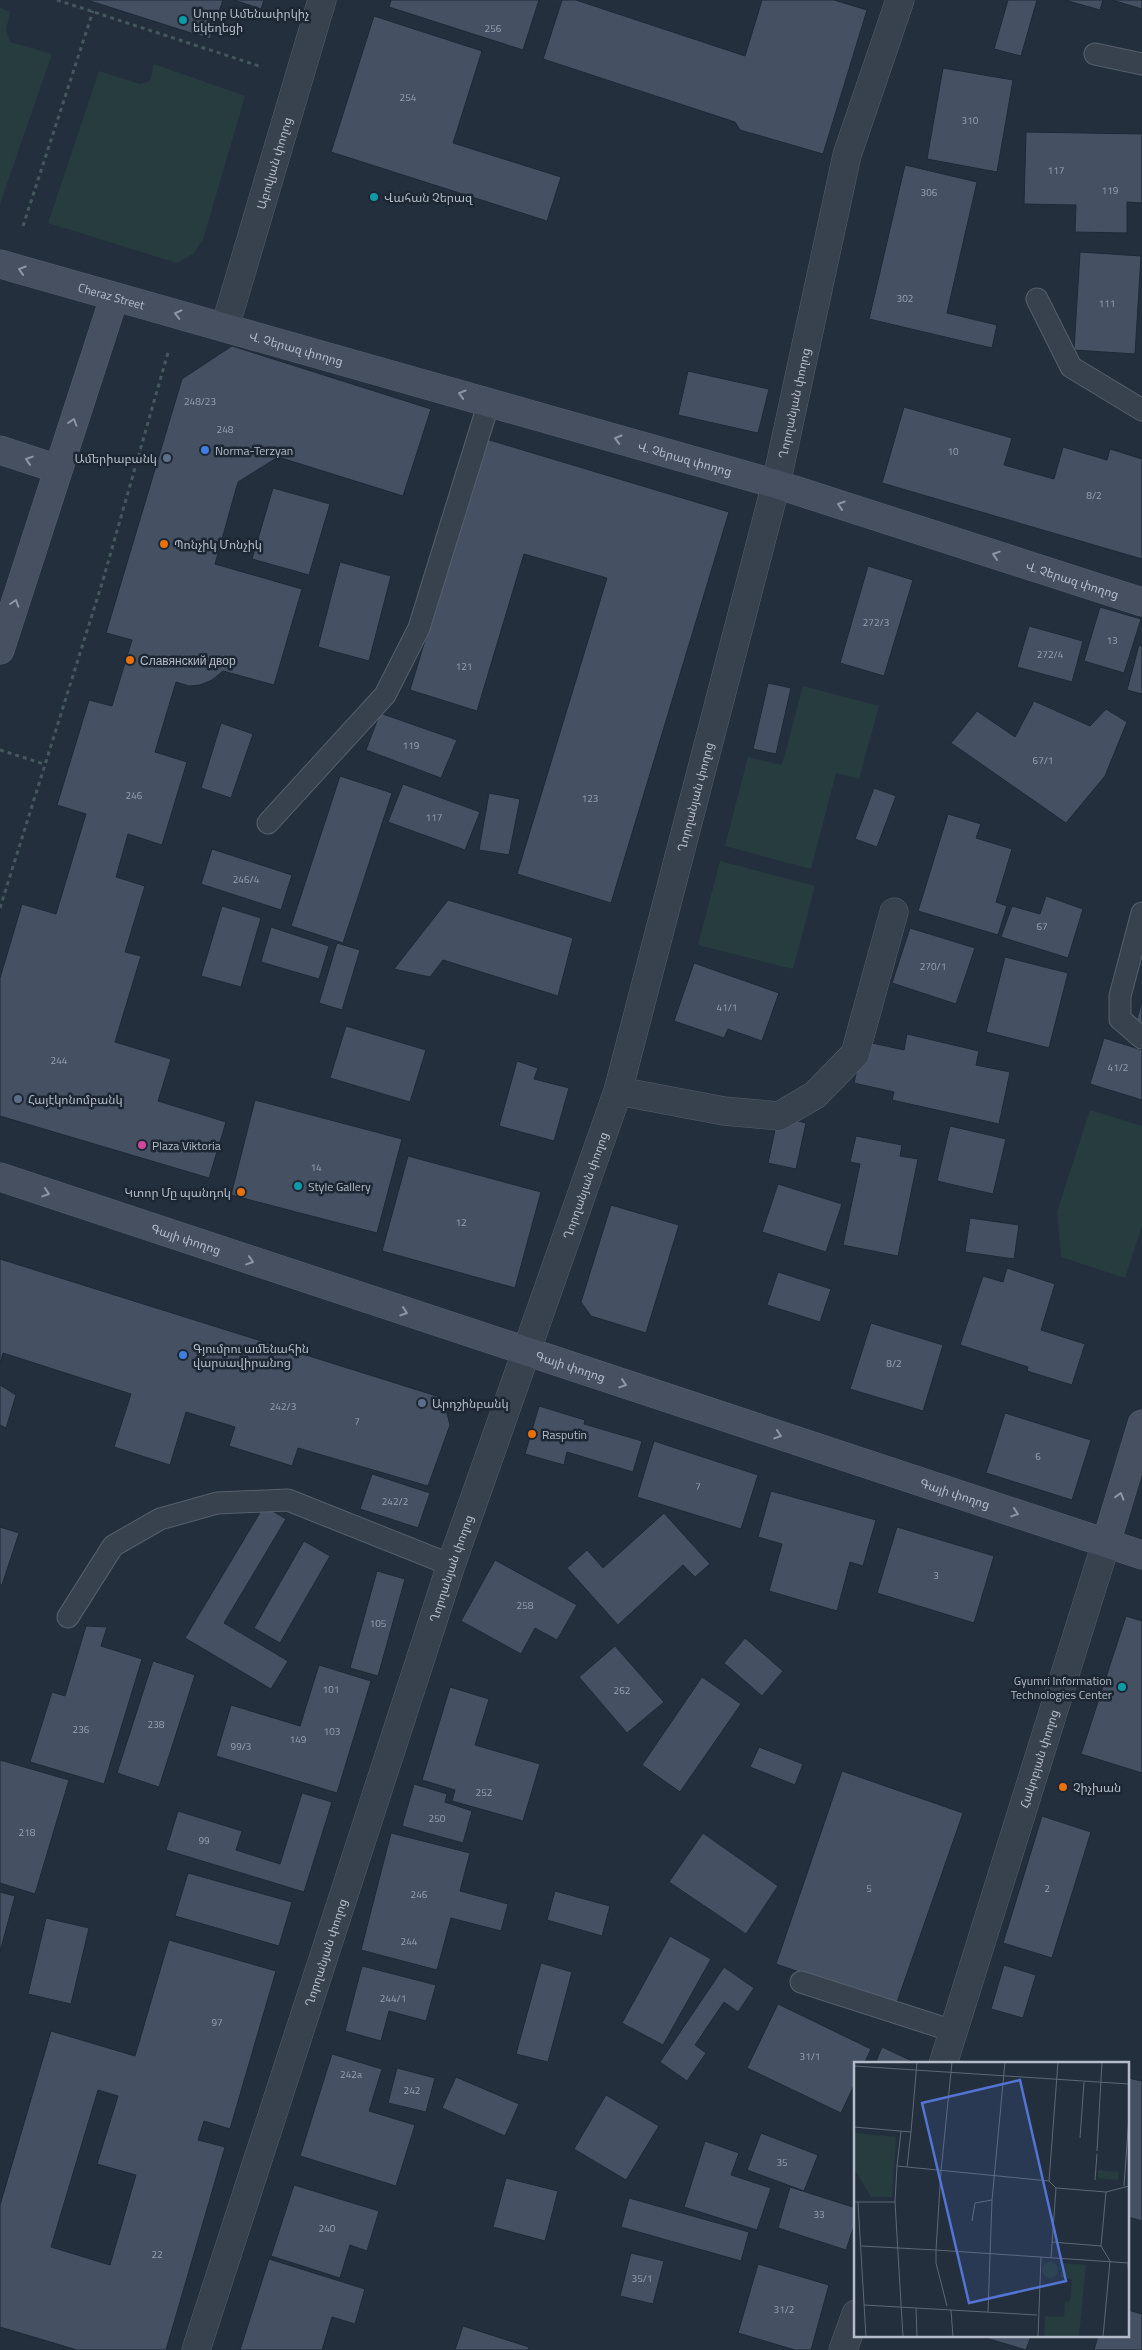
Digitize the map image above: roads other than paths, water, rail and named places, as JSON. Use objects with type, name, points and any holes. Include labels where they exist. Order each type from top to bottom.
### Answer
[{"type":"main road","name":"Cheraz Street","points":[[0,264],[114,298],[225,326]]},
{"type":"main road","points":[[0,650],[114,298]]},
{"type":"main road","name":"Վ. Չերազ փողոց","points":[[225,326],[776,484],[1142,602]]},
{"type":"main road","points":[[0,450],[58,469]]},
{"type":"main road","name":"Գայի փողոց","points":[[0,1177],[1142,1555]]},
{"type":"main road","name":"Հակոբյան փողոց","points":[[1106,1543],[1142,1424]]},
{"type":"street","name":"Աբովյան փողոց","points":[[225,326],[322,0]]},
{"type":"street","name":"Ղորղանյան փողոց","points":[[196,2350],[452,1565],[618,1091],[776,484],[846,156],[900,0]]},
{"type":"street","points":[[618,1091],[724,1111],[779,1116],[816,1095],[855,1054],[894,912]]},
{"type":"street","name":"Հակոբյան փողոց","points":[[944,2062],[1106,1543]]},
{"type":"street","points":[[843,2350],[854,2320]]},
{"type":"lane","points":[[1095,54],[1142,64]]},
{"type":"lane","points":[[1037,299],[1071,367],[1142,410]]},
{"type":"lane","points":[[268,823],[384,695],[419,628],[489,402]]},
{"type":"lane","points":[[1142,913],[1120,996],[1120,1019],[1142,1038]]},
{"type":"lane","points":[[68,1617],[113,1546],[160,1519],[217,1503],[288,1500],[452,1565]]},
{"type":"lane","points":[[801,1982],[953,2031]]},
{"type":"place","name":"Սուրբ Ամենափրկիչ եկեղեցի","points":[[183,20]]},
{"type":"place","name":"Վահան Չերազ","points":[[374,197]]},
{"type":"place","name":"Norma-Terzyan","points":[[205,450]]},
{"type":"place","name":"Ամերիաբանկ","points":[[167,458]]},
{"type":"place","name":"Պոնչիկ Մոնչիկ","points":[[164,544]]},
{"type":"place","name":"Славянский двор","points":[[130,660]]},
{"type":"place","name":"Հայէկոնոմբանկ","points":[[18,1099]]},
{"type":"place","name":"Plaza Viktoria","points":[[142,1145]]},
{"type":"place","name":"Style Gallery","points":[[298,1186]]},
{"type":"place","name":"Կտոր Մը պանդոկ","points":[[241,1192]]},
{"type":"place","name":"Գյումրու ամենահին վարսավիրանոց","points":[[183,1355]]},
{"type":"place","name":"Արդշինբանկ","points":[[422,1403]]},
{"type":"place","name":"Rasputin","points":[[532,1434]]},
{"type":"place","name":"Gyumri Information Technologies Center","points":[[1122,1687]]},
{"type":"place","name":"Չիչխան","points":[[1063,1787]]}]
